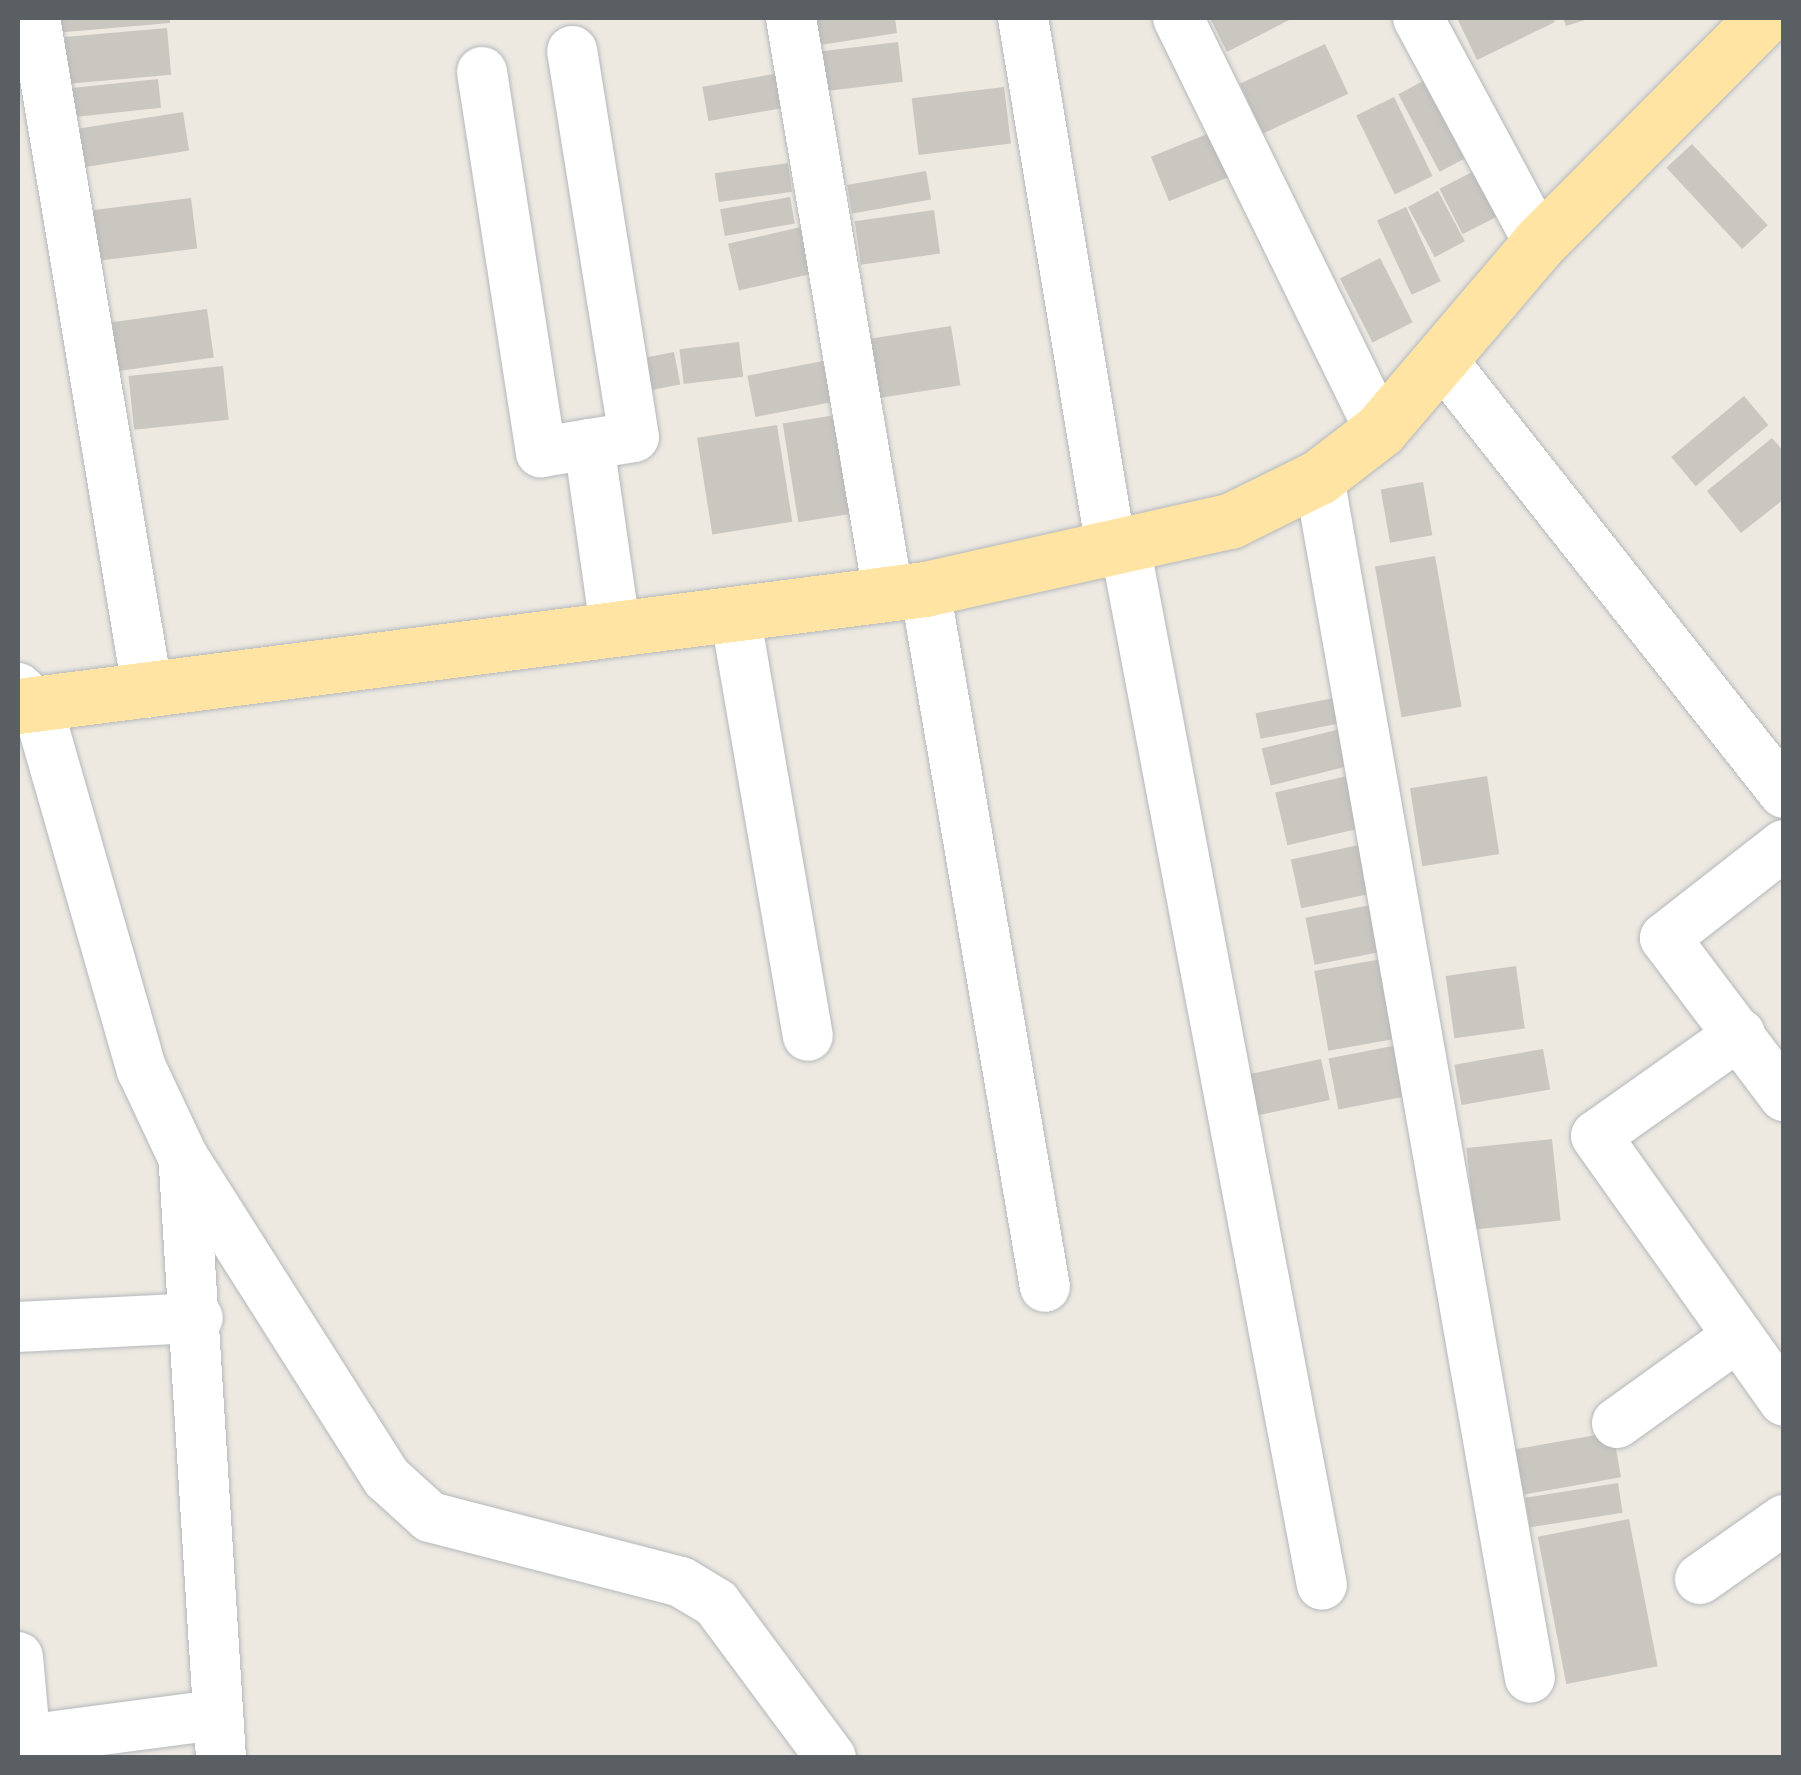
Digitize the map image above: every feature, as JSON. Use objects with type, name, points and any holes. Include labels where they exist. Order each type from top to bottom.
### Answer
[{"type":"main road","points":[[24,700],[148,694],[615,627],[907,591],[1119,552],[1230,521],[1318,477],[1380,430],[1539,243],[1736,24]]},
{"type":"street","points":[[35,18],[148,694]]},
{"type":"street","points":[[792,18],[1045,1287]]},
{"type":"street","points":[[1023,18],[1119,552],[1322,1586]]},
{"type":"street","points":[[1178,18],[1380,430]]},
{"type":"street","points":[[1418,18],[1539,243]]},
{"type":"street","points":[[482,72],[542,452],[634,437],[572,51]]},
{"type":"street","points":[[1441,359],[1784,792]]},
{"type":"street","points":[[589,444],[615,627]]},
{"type":"street","points":[[1318,477],[1530,1678]]},
{"type":"street","points":[[735,614],[808,1036]]},
{"type":"street","points":[[24,700],[142,1070],[183,1157],[387,1478],[430,1517],[681,1582],[716,1603],[831,1758]]},
{"type":"street","points":[[1784,845],[1665,938],[1784,1096]]},
{"type":"street","points":[[1740,1034],[1596,1136],[1784,1400]]},
{"type":"street","points":[[18,1656],[23,1746],[219,1736],[198,1318],[183,1157]]},
{"type":"street","points":[[18,1327],[198,1318]]},
{"type":"street","points":[[1618,1422],[1738,1336]]},
{"type":"street","points":[[1700,1579],[1784,1520]]},
{"type":"building","points":[[53,18],[170,18],[170,23],[54,33]]},
{"type":"building","points":[[810,18],[895,18],[897,33],[814,46]]},
{"type":"building","points":[[1210,18],[1293,18],[1227,52]]},
{"type":"building","points":[[1457,18],[1553,18],[1555,22],[1477,60]]},
{"type":"building","points":[[1563,18],[1591,18],[1566,26]]},
{"type":"building","points":[[167,28],[171,75],[68,84],[64,37]]},
{"type":"building","points":[[898,42],[903,82],[815,93],[810,53]]},
{"type":"building","points":[[1325,44],[1348,94],[1263,134],[1240,84]]},
{"type":"building","points":[[791,71],[797,105],[708,121],[702,87]]},
{"type":"building","points":[[158,79],[161,108],[73,117],[69,88]]},
{"type":"building","points":[[1423,81],[1464,159],[1440,172],[1398,94]]},
{"type":"building","points":[[1004,87],[1011,144],[919,155],[912,98]]},
{"type":"building","points":[[1394,97],[1433,176],[1395,195],[1356,115]]},
{"type":"building","points":[[183,112],[189,151],[85,167],[79,128]]},
{"type":"building","points":[[1227,126],[1245,171],[1169,201],[1151,157]]},
{"type":"building","points":[[1692,144],[1768,225],[1742,249],[1666,168]]},
{"type":"building","points":[[788,163],[792,192],[719,202],[715,173]]},
{"type":"building","points":[[1484,166],[1507,211],[1463,234],[1439,189]]},
{"type":"building","points":[[926,171],[931,200],[852,213],[847,185]]},
{"type":"building","points":[[1438,191],[1465,241],[1435,257],[1408,207]]},
{"type":"building","points":[[790,197],[795,224],[725,236],[720,209]]},
{"type":"building","points":[[191,198],[197,249],[90,262],[84,211]]},
{"type":"building","points":[[1406,207],[1441,281],[1412,295],[1377,221]]},
{"type":"building","points":[[934,210],[940,254],[861,265],[855,221]]},
{"type":"building","points":[[805,226],[816,273],[739,291],[728,244]]},
{"type":"building","points":[[1380,258],[1413,322],[1373,343],[1340,278]]},
{"type":"building","points":[[207,309],[214,358],[119,371],[112,322]]},
{"type":"building","points":[[951,326],[960,385],[864,401],[854,341]]},
{"type":"building","points":[[739,342],[743,377],[684,384],[679,349]]},
{"type":"building","points":[[674,352],[680,384],[641,392],[635,360]]},
{"type":"building","points":[[823,361],[831,402],[755,417],[747,376]]},
{"type":"building","points":[[223,366],[229,420],[134,430],[129,376]]},
{"type":"building","points":[[1744,396],[1768,425],[1696,486],[1671,457]]},
{"type":"building","points":[[842,414],[858,513],[798,522],[783,423]]},
{"type":"building","points":[[777,425],[792,522],[712,534],[697,438]]},
{"type":"building","points":[[1772,438],[1784,452],[1784,499],[1741,533],[1707,491]]},
{"type":"building","points":[[1423,482],[1432,535],[1390,543],[1381,489]]},
{"type":"building","points":[[1435,556],[1462,707],[1401,717],[1375,567]]},
{"type":"building","points":[[1339,697],[1344,723],[1261,739],[1256,713]]},
{"type":"building","points":[[1348,727],[1357,764],[1271,785],[1262,749]]},
{"type":"building","points":[[1360,773],[1372,826],[1287,845],[1275,793]]},
{"type":"building","points":[[1487,776],[1499,854],[1422,866],[1410,788]]},
{"type":"building","points":[[1373,842],[1383,891],[1301,908],[1291,859]]},
{"type":"building","points":[[1381,903],[1390,950],[1315,965],[1305,918]]},
{"type":"building","points":[[1393,957],[1407,1037],[1328,1051],[1314,971]]},
{"type":"building","points":[[1516,966],[1525,1028],[1454,1038],[1446,976]]},
{"type":"building","points":[[1408,1043],[1418,1094],[1338,1110],[1328,1058]]},
{"type":"building","points":[[1543,1049],[1550,1089],[1461,1105],[1454,1065]]},
{"type":"building","points":[[1321,1059],[1330,1100],[1256,1116],[1248,1075]]},
{"type":"building","points":[[1552,1139],[1561,1221],[1475,1230],[1466,1148]]},
{"type":"building","points":[[1613,1432],[1621,1477],[1523,1494],[1516,1449]]},
{"type":"building","points":[[1618,1483],[1623,1513],[1530,1527],[1525,1498]]},
{"type":"building","points":[[1629,1519],[1658,1666],[1566,1684],[1538,1537]]}]
